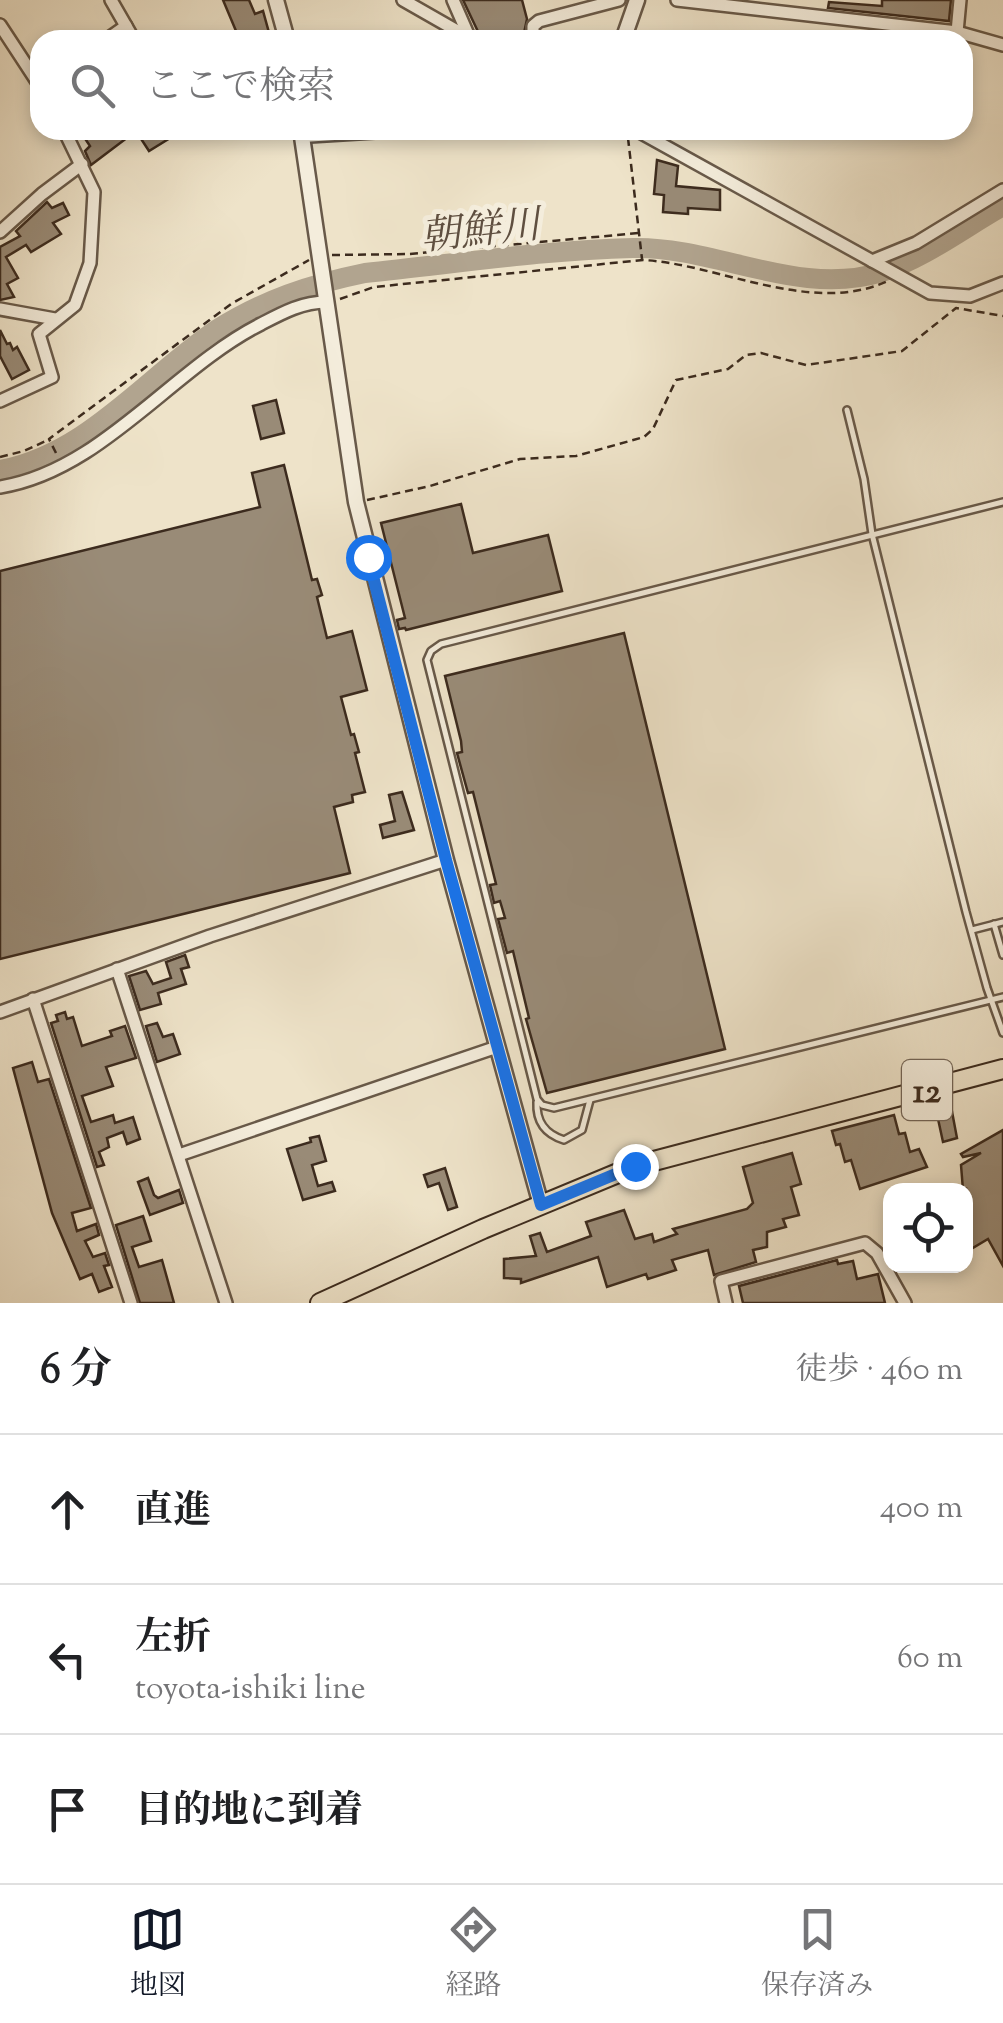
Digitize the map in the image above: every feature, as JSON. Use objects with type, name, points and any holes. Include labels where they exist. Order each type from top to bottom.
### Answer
[{"type":"main road","name":"12","points":[[330,1301],[541,1205],[646,1163],[1000,1076]]},
{"type":"street","points":[[111,0],[128,30]]},
{"type":"street","points":[[276,0],[284,30]]},
{"type":"street","points":[[403,0],[455,30]]},
{"type":"street","points":[[452,0],[467,30]]},
{"type":"street","points":[[533,30],[539,20],[618,0]]},
{"type":"street","points":[[628,30],[638,0]]},
{"type":"street","points":[[677,0],[940,30]]},
{"type":"street","points":[[957,30],[960,0]]},
{"type":"street","points":[[0,25],[30,70]]},
{"type":"street","points":[[120,30],[126,26]]},
{"type":"street","points":[[973,37],[1003,45]]},
{"type":"street","points":[[0,402],[52,377],[39,334],[78,302],[90,263],[94,192],[69,140]]},
{"type":"street","points":[[303,140],[356,502],[446,860],[541,1205]]},
{"type":"street","points":[[654,140],[930,292],[951,296],[980,294],[1003,283]]},
{"type":"street","points":[[0,232],[82,164]]},
{"type":"street","points":[[873,262],[916,243],[1003,190]]},
{"type":"street","points":[[0,487],[40,476],[75,459],[250,329],[325,297]]},
{"type":"street","points":[[0,309],[55,319]]},
{"type":"street","points":[[0,1012],[446,860]]},
{"type":"street","points":[[117,969],[226,1303]]},
{"type":"street","points":[[33,1000],[130,1303]]},
{"type":"street","points":[[178,1155],[498,1048]]},
{"type":"street","points":[[726,1303],[721,1281],[865,1244],[877,1253],[905,1303]]},
{"type":"lane","points":[[847,410],[864,479],[872,534],[971,930],[1003,1033]]},
{"type":"lane","points":[[590,1100],[582,1130],[564,1140],[541,1126],[431,675],[430,651],[441,644],[1003,502]]},
{"type":"lane","points":[[971,930],[1003,922]]},
{"type":"lane","points":[[994,924],[1003,955]]},
{"type":"lane","points":[[537,1099],[554,1108],[1003,997]]},
{"type":"path","points":[[629,140],[643,259]]},
{"type":"path","points":[[325,297],[374,288],[643,259],[776,289],[860,290],[897,275]]},
{"type":"path","points":[[356,502],[430,486],[520,459],[576,456],[644,437],[653,429],[676,380],[728,370],[746,355],[766,353],[806,365],[902,351],[956,308],[1003,316]]},
{"type":"path","points":[[0,457],[50,440],[60,463]]},
{"type":"building","points":[[223,0],[249,0],[255,14],[263,11],[268,30],[236,30]]},
{"type":"building","points":[[463,0],[522,0],[527,19],[525,30],[477,30]]},
{"type":"building","points":[[882,0],[951,0],[949,21],[828,8],[829,2],[882,6]]},
{"type":"building","points":[[86,140],[124,140],[91,165],[85,151],[90,146]]},
{"type":"building","points":[[142,140],[167,140],[149,151]]},
{"type":"building","points":[[657,160],[678,166],[676,186],[720,190],[720,210],[688,208],[688,214],[663,212],[664,195],[654,194]]},
{"type":"building","points":[[47,202],[52,208],[63,203],[69,215],[53,223],[61,234],[31,252],[26,245],[6,257],[18,278],[7,284],[14,297],[0,300],[0,247],[20,236],[16,231]]},
{"type":"building","points":[[0,330],[13,350],[17,347],[29,370],[12,379],[0,356]]},
{"type":"building","points":[[276,400],[284,433],[261,439],[253,406]]},
{"type":"building","points":[[284,465],[312,580],[317,579],[322,595],[317,597],[327,638],[352,631],[367,690],[341,697],[359,752],[355,753],[365,792],[352,795],[353,802],[334,807],[350,873],[0,959],[0,571],[260,507],[252,473]]},
{"type":"building","points":[[461,504],[473,553],[548,535],[562,591],[399,629],[397,620],[405,618],[381,523]]},
{"type":"building","points":[[624,633],[725,1049],[547,1093],[526,1019],[529,1018],[513,951],[507,953],[498,919],[505,918],[500,901],[494,903],[490,885],[496,884],[473,792],[468,793],[457,753],[462,752],[461,741],[445,676]]},
{"type":"building","points":[[402,792],[414,830],[383,838],[380,825],[395,821],[389,795]]},
{"type":"building","points":[[185,955],[189,967],[181,969],[186,984],[158,993],[161,1004],[140,1010],[129,976],[146,971],[153,984],[171,978],[166,962]]},
{"type":"building","points":[[65,1012],[67,1019],[73,1017],[82,1046],[112,1036],[110,1031],[125,1026],[136,1058],[106,1067],[113,1086],[82,1096],[91,1122],[113,1115],[115,1123],[133,1117],[140,1139],[127,1144],[123,1132],[107,1138],[109,1147],[99,1152],[104,1165],[97,1167],[51,1023],[58,1021],[56,1015]]},
{"type":"building","points":[[157,1023],[163,1037],[173,1034],[180,1054],[157,1062],[146,1026]]},
{"type":"building","points":[[32,1062],[38,1082],[49,1079],[91,1208],[72,1213],[77,1231],[96,1224],[99,1235],[85,1241],[93,1257],[105,1253],[109,1265],[104,1266],[112,1287],[99,1292],[92,1274],[80,1279],[52,1213],[13,1068]]},
{"type":"building","points":[[950,1101],[957,1138],[943,1142],[935,1105]]},
{"type":"building","points":[[894,1115],[910,1152],[919,1149],[927,1167],[860,1189],[851,1160],[845,1162],[832,1131]]},
{"type":"building","points":[[1003,1130],[1003,1266],[988,1239],[973,1248],[973,1183],[962,1183],[961,1165],[981,1153],[963,1157],[961,1154]]},
{"type":"building","points":[[319,1136],[326,1161],[312,1165],[318,1186],[332,1182],[335,1191],[303,1200],[287,1149]]},
{"type":"building","points":[[792,1153],[801,1184],[791,1187],[799,1215],[783,1219],[786,1227],[767,1232],[767,1247],[753,1250],[756,1262],[714,1275],[708,1250],[672,1260],[676,1270],[648,1279],[646,1274],[607,1287],[598,1257],[521,1283],[521,1279],[504,1278],[504,1259],[536,1256],[530,1236],[540,1233],[547,1252],[591,1236],[586,1222],[624,1210],[635,1239],[652,1234],[654,1242],[677,1234],[673,1229],[747,1209],[753,1203],[743,1167]]},
{"type":"building","points":[[445,1168],[457,1207],[448,1210],[439,1183],[428,1187],[424,1175]]},
{"type":"building","points":[[148,1178],[158,1198],[179,1190],[183,1203],[150,1215],[138,1182]]},
{"type":"building","points":[[143,1216],[151,1241],[132,1247],[139,1267],[162,1260],[174,1303],[140,1303],[116,1225]]},
{"type":"building","points":[[837,1260],[838,1264],[853,1261],[857,1279],[878,1274],[885,1303],[743,1303],[739,1286]]},
{"type":"waterway","name":"朝鮮川","points":[[0,470],[31,461],[88,431],[234,319],[288,294],[326,282],[365,273],[499,258],[633,248],[695,255],[788,275],[851,278],[882,272],[914,259],[1003,206]]},
{"type":"route","points":[[368,557],[541,1205],[635,1166]]}]
